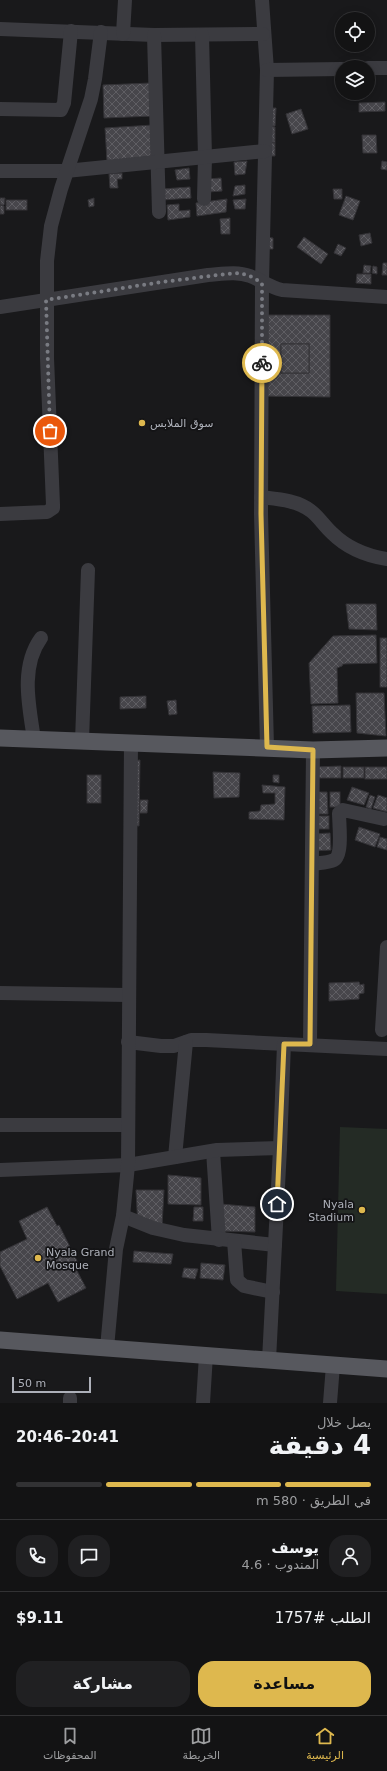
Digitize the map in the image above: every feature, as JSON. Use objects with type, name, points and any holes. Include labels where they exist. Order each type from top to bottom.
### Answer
[{"type":"main road","points":[[0,738],[267,747],[313,750],[387,748]]},
{"type":"main road","points":[[0,1340],[387,1369]]},
{"type":"street","points":[[122,34],[125,0]]},
{"type":"street","points":[[262,0],[267,70],[262,283],[261,497],[267,747]]},
{"type":"street","points":[[0,29],[154,35],[264,34]]},
{"type":"street","points":[[0,109],[61,110],[64,103],[71,31]]},
{"type":"street","points":[[0,514],[47,512],[51,510],[53,505],[46,300],[47,261],[51,226],[66,171],[91,99],[101,32]]},
{"type":"street","points":[[154,35],[159,161],[159,212]]},
{"type":"street","points":[[202,35],[205,157],[204,199]]},
{"type":"street","points":[[375,68],[387,68]]},
{"type":"street","points":[[267,70],[335,69]]},
{"type":"street","points":[[0,171],[66,171],[265,151]]},
{"type":"street","points":[[0,307],[162,282],[240,273],[250,276],[272,288],[282,290],[387,297]]},
{"type":"street","points":[[261,497],[284,500],[303,506],[321,520],[332,534],[362,554],[387,559]]},
{"type":"street","points":[[82,741],[88,570]]},
{"type":"street","points":[[34,739],[28,687],[33,653],[41,638]]},
{"type":"street","points":[[107,1348],[116,1249],[123,1216],[128,1165],[128,995],[131,742]]},
{"type":"street","points":[[310,1044],[313,750]]},
{"type":"street","points":[[312,864],[333,860],[338,857],[340,851],[339,813],[341,811],[343,810],[384,819]]},
{"type":"street","points":[[382,1030],[387,947]]},
{"type":"street","points":[[0,992],[128,995]]},
{"type":"street","points":[[128,1042],[174,1046],[186,1042],[206,1040],[387,1049]]},
{"type":"street","points":[[176,1156],[186,1042]]},
{"type":"street","points":[[268,1360],[273,1292],[284,1044]]},
{"type":"street","points":[[0,1125],[128,1125]]},
{"type":"street","points":[[0,1170],[128,1165],[213,1150],[280,1148]]},
{"type":"street","points":[[213,1150],[219,1240]]},
{"type":"street","points":[[123,1216],[153,1228],[184,1236],[275,1245]]},
{"type":"street","points":[[234,1241],[237,1280],[244,1286],[273,1292]]},
{"type":"street","points":[[204,1403],[206,1355]]},
{"type":"street","points":[[330,1403],[333,1365]]},
{"type":"shaded area","name":"Nyala Stadium","points":[[340,1127],[387,1129],[387,1294],[336,1291]]},
{"type":"building","points":[[151,83],[153,116],[104,118],[103,85]]},
{"type":"building","points":[[385,102],[385,111],[359,112],[359,103]]},
{"type":"building","points":[[270,108],[276,108],[275,126],[269,126]]},
{"type":"building","points":[[301,109],[308,129],[292,134],[286,114]]},
{"type":"building","points":[[153,125],[155,159],[107,161],[105,128]]},
{"type":"building","points":[[268,126],[275,127],[275,143],[268,142]]},
{"type":"building","points":[[362,135],[376,135],[377,153],[363,153]]},
{"type":"building","points":[[268,143],[275,143],[275,156],[267,156]]},
{"type":"building","points":[[247,161],[245,174],[235,175],[234,162]]},
{"type":"building","points":[[382,161],[387,162],[387,170],[381,169]]},
{"type":"building","points":[[189,168],[190,179],[177,180],[175,170]]},
{"type":"building","points":[[122,173],[122,179],[117,179],[118,188],[110,188],[109,174]]},
{"type":"building","points":[[221,178],[222,191],[208,192],[207,179]]},
{"type":"building","points":[[245,185],[245,194],[233,196],[235,186]]},
{"type":"building","points":[[190,187],[191,198],[162,200],[162,189]]},
{"type":"building","points":[[333,189],[342,189],[342,199],[334,199]]},
{"type":"building","points":[[346,196],[360,201],[353,220],[339,215]]},
{"type":"building","points":[[0,198],[5,198],[4,205],[0,205]]},
{"type":"building","points":[[94,198],[94,206],[89,207],[88,200]]},
{"type":"building","points":[[227,199],[226,212],[197,216],[196,203]]},
{"type":"building","points":[[246,199],[245,209],[235,209],[233,200]]},
{"type":"building","points":[[6,200],[27,200],[27,210],[6,210]]},
{"type":"building","points":[[179,204],[179,211],[190,210],[190,217],[168,220],[167,205]]},
{"type":"building","points":[[0,205],[4,206],[4,214],[0,214]]},
{"type":"building","points":[[230,218],[230,234],[221,234],[220,219]]},
{"type":"building","points":[[370,233],[372,243],[361,246],[359,235]]},
{"type":"building","points":[[265,237],[273,238],[273,249],[264,249]]},
{"type":"building","points":[[304,237],[328,254],[321,264],[297,247]]},
{"type":"building","points":[[338,244],[346,248],[341,256],[334,253]]},
{"type":"building","points":[[383,263],[387,263],[387,275],[382,275]]},
{"type":"building","points":[[364,265],[371,266],[370,273],[363,273]]},
{"type":"building","points":[[373,266],[377,267],[377,274],[372,273]]},
{"type":"building","points":[[357,274],[371,274],[371,284],[356,283]]},
{"type":"building","points":[[258,315],[330,315],[330,397],[258,396]],"holes":[[[281,344],[309,344],[309,373],[281,373]]]},
{"type":"building","points":[[281,344],[309,344],[309,373],[281,373]]},
{"type":"building","points":[[346,604],[376,604],[377,630],[349,629]]},
{"type":"building","points":[[376,635],[377,663],[343,664],[337,668],[338,703],[311,704],[309,663],[333,636]]},
{"type":"building","points":[[380,638],[387,638],[387,687],[380,687]]},
{"type":"building","points":[[356,693],[384,693],[386,736],[357,733]]},
{"type":"building","points":[[146,696],[146,708],[120,709],[120,697]]},
{"type":"building","points":[[176,700],[177,714],[169,715],[167,701]]},
{"type":"building","points":[[350,705],[351,732],[313,733],[312,706]]},
{"type":"building","points":[[140,760],[139,826],[133,825],[133,761]]},
{"type":"building","points":[[341,766],[341,778],[317,778],[316,767]]},
{"type":"building","points":[[343,767],[364,767],[364,778],[343,778]]},
{"type":"building","points":[[365,767],[387,767],[387,779],[365,779]]},
{"type":"building","points":[[213,772],[240,773],[239,797],[214,798]]},
{"type":"building","points":[[87,775],[101,775],[101,803],[87,803]]},
{"type":"building","points":[[273,775],[279,775],[279,783],[273,782]]},
{"type":"building","points":[[262,785],[285,787],[284,820],[249,819],[249,812],[260,811],[261,805],[275,804],[275,793],[263,793]]},
{"type":"building","points":[[352,787],[369,793],[364,805],[347,800]]},
{"type":"building","points":[[318,792],[327,792],[328,814],[318,814]]},
{"type":"building","points":[[330,792],[340,792],[340,807],[330,807]]},
{"type":"building","points":[[370,795],[375,797],[371,809],[366,807]]},
{"type":"building","points":[[378,795],[387,798],[387,812],[373,808]]},
{"type":"building","points":[[140,800],[148,800],[147,813],[140,813]]},
{"type":"building","points":[[316,816],[329,816],[329,829],[316,829]]},
{"type":"building","points":[[359,827],[380,834],[375,847],[355,840]]},
{"type":"building","points":[[330,833],[331,850],[311,851],[311,834]]},
{"type":"building","points":[[380,837],[387,839],[387,850],[377,847]]},
{"type":"building","points":[[359,982],[360,985],[364,984],[364,993],[359,994],[359,999],[329,1001],[329,983]]},
{"type":"building","points":[[168,1175],[201,1178],[201,1205],[168,1204]]},
{"type":"building","points":[[136,1190],[164,1190],[162,1226],[138,1228]]},
{"type":"building","points":[[220,1204],[255,1207],[255,1232],[221,1231]]},
{"type":"building","name":"Nyala Grand Mosque","points":[[47,1207],[57,1226],[59,1225],[79,1265],[75,1267],[86,1288],[58,1302],[48,1283],[17,1299],[0,1266],[0,1252],[27,1239],[19,1221]]},
{"type":"building","points":[[194,1207],[203,1207],[203,1221],[193,1221]]},
{"type":"building","points":[[134,1251],[173,1254],[171,1264],[133,1262]]},
{"type":"building","points":[[201,1263],[225,1265],[223,1280],[200,1278]]},
{"type":"building","points":[[184,1268],[198,1269],[195,1279],[182,1277]]},
{"type":"way so far","points":[[50,431],[46,300],[208,275],[240,273],[250,276],[262,283],[262,363]]},
{"type":"place","name":"سوق الملابس","points":[[142,423]]},
{"type":"place","name":"Nyala Stadium","points":[[362,1210]]},
{"type":"place","name":"Nyala Grand Mosque","points":[[38,1258]]},
{"type":"route","points":[[262,363],[261,514],[267,747],[313,750],[310,1044],[284,1044],[277,1204]]}]
